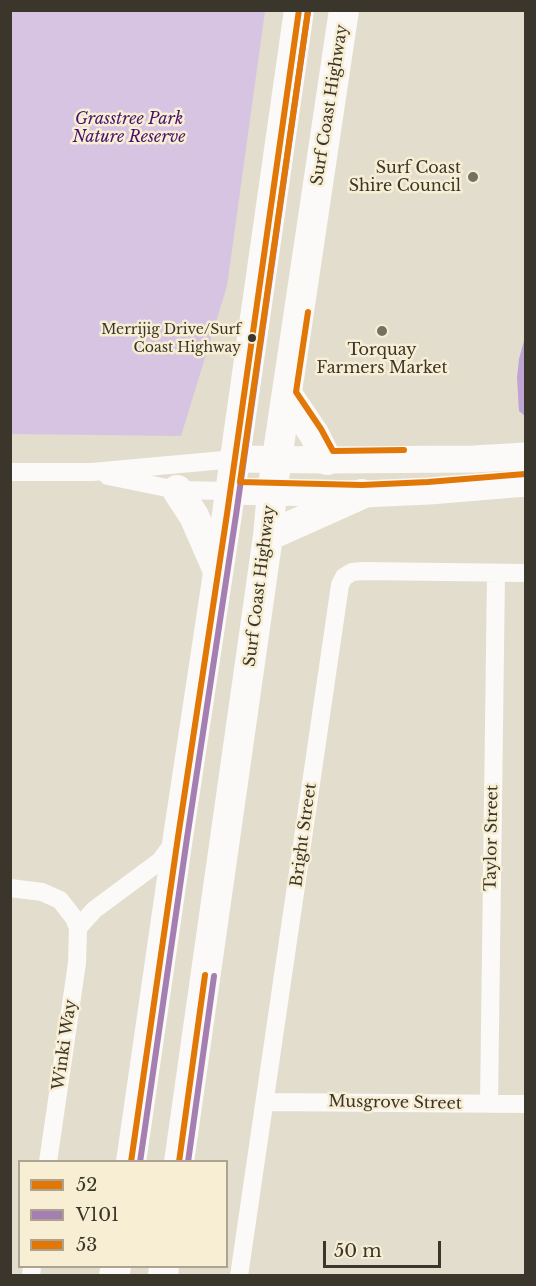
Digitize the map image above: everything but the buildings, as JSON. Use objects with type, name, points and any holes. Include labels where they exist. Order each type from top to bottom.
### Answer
[{"type":"main road","points":[[131,1160],[299,10]]},
{"type":"main road","name":"Surf Coast Highway","points":[[179,1160],[268,536],[272,492],[344,10]]},
{"type":"main road","points":[[287,394],[314,434],[327,460]]},
{"type":"main road","points":[[177,490],[194,516],[218,571]]},
{"type":"main road","points":[[268,536],[362,494]]},
{"type":"street","points":[[10,472],[92,472],[235,459],[474,459],[525,456]]},
{"type":"street","points":[[92,472],[177,490],[362,494],[525,483]]},
{"type":"street","name":"Bright Street","points":[[239,1275],[340,585],[344,577],[352,572],[363,571],[525,573]]},
{"type":"street","name":"Taylor Street","points":[[489,1104],[496,573]]},
{"type":"street","points":[[10,888],[42,892],[60,900],[74,918],[78,928],[94,910],[160,861],[178,837]]},
{"type":"street","name":"Winki Way","points":[[48,1160],[77,963],[78,928]]},
{"type":"street","name":"Musgrove Street","points":[[265,1102],[525,1104]]},
{"type":"green space","name":"Grasstree Park Nature Reserve","points":[[11,10],[265,11],[227,286],[181,436],[11,434]]},
{"type":"shaded area","points":[[525,337],[526,416],[519,411],[517,378]]},
{"type":"transit line","name":"52","points":[[131,1160],[299,10]]},
{"type":"transit line","name":"V101","points":[[140,1160],[308,11]]},
{"type":"transit line","name":"53","points":[[308,11],[240,482],[362,485],[525,474]]},
{"type":"transit line","name":"53","points":[[308,312],[296,392],[333,451],[404,450]]},
{"type":"transit line","name":"52","points":[[179,1160],[205,975]]},
{"type":"transit line","name":"V101","points":[[188,1160],[214,976]]},
{"type":"place","name":"Surf Coast Shire Council","points":[[473,177]]},
{"type":"place","name":"Torquay Farmers Market","points":[[382,331]]},
{"type":"place","name":"Merrijig Drive/Surf Coast Highway","points":[[252,338]]}]
